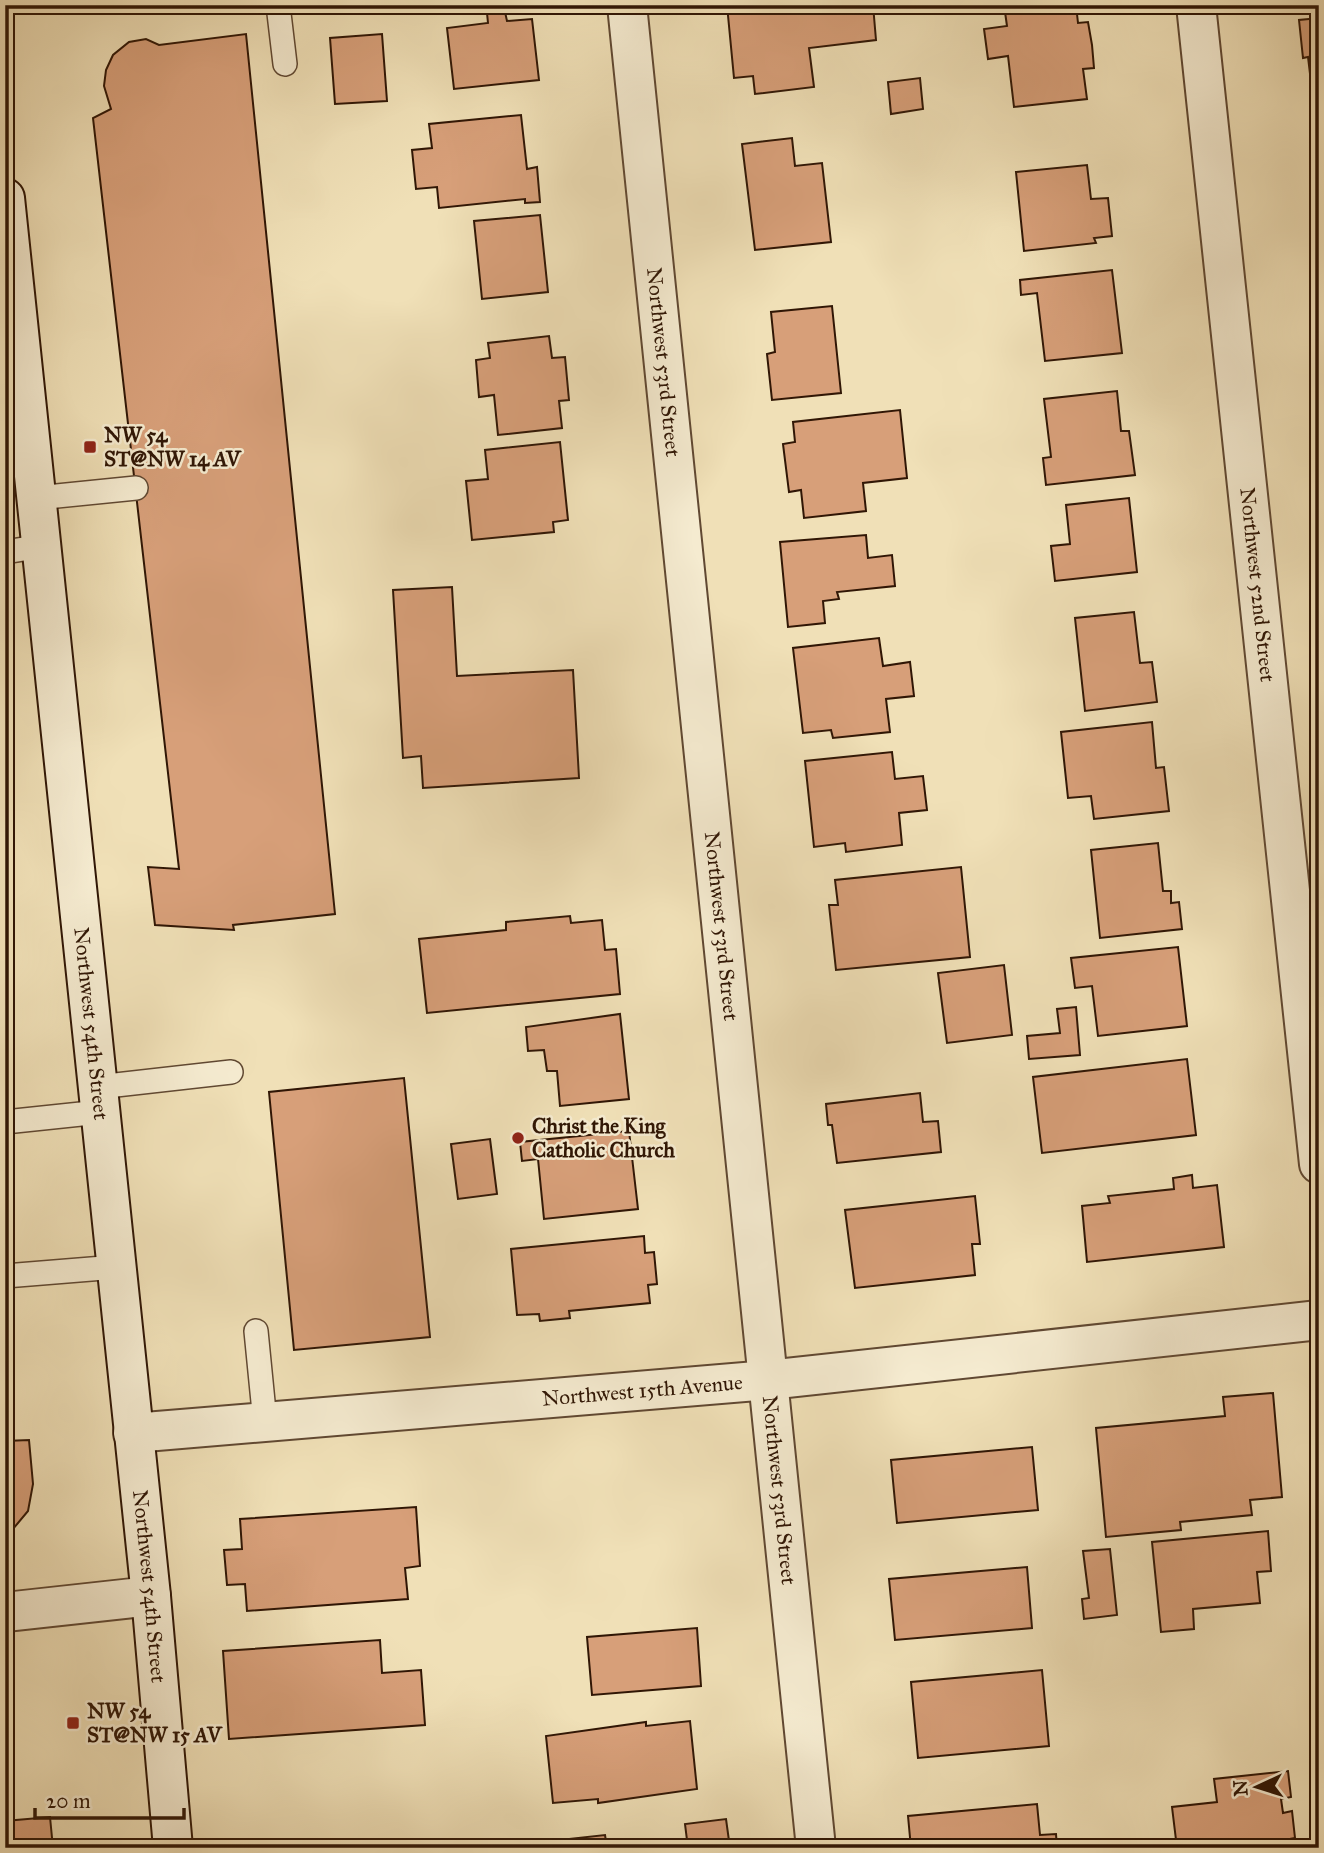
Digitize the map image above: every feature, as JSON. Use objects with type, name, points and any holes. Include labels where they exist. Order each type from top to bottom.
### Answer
[{"type":"street","name":"Northwest 53rd Street","points":[[627,5],[816,1848]]},
{"type":"street","name":"Northwest 52nd Street","points":[[1196,5],[1319,1164]]},
{"type":"street","name":"Northwest 54th Street","points":[[5,198],[37,498],[23,549],[99,1099],[151,1597],[173,1848]]},
{"type":"street","name":"Northwest 15th Avenue","points":[[133,1433],[768,1380],[1319,1320]]},
{"type":"street","points":[[5,1612],[151,1597]]},
{"type":"lane","points":[[278,5],[285,64]]},
{"type":"lane","points":[[37,498],[136,488]]},
{"type":"lane","points":[[5,1122],[99,1099],[231,1072]]},
{"type":"lane","points":[[5,1276],[116,1267]]},
{"type":"lane","points":[[256,1331],[265,1422]]},
{"type":"building","points":[[727,5],[873,5],[876,40],[809,48],[814,87],[755,94],[753,76],[734,78]]},
{"type":"building","points":[[1004,5],[1076,5],[1078,23],[1088,22],[1092,45],[1094,68],[1083,69],[1087,99],[1014,107],[1008,56],[988,59],[984,29],[1007,26]]},
{"type":"building","points":[[505,12],[507,21],[532,19],[539,80],[454,89],[447,28],[488,23],[487,13]]},
{"type":"building","points":[[1319,18],[1319,98],[1313,99],[1308,57],[1303,58],[1299,20]]},
{"type":"building","points":[[246,34],[335,914],[233,925],[234,930],[155,925],[148,867],[179,869],[93,118],[111,109],[104,86],[106,70],[113,55],[129,42],[146,39],[159,45]]},
{"type":"building","points":[[382,34],[387,101],[335,104],[330,38]]},
{"type":"building","points":[[920,78],[923,109],[891,114],[888,82]]},
{"type":"building","points":[[521,115],[527,169],[537,167],[540,202],[525,203],[525,199],[439,208],[437,187],[416,189],[412,150],[432,148],[429,124]]},
{"type":"building","points":[[792,138],[795,166],[822,163],[831,242],[755,250],[742,144]]},
{"type":"building","points":[[1312,153],[1319,153],[1319,222],[1316,223]]},
{"type":"building","points":[[1087,165],[1091,199],[1108,198],[1112,236],[1094,238],[1096,243],[1024,251],[1016,172]]},
{"type":"building","points":[[540,215],[548,292],[482,299],[474,221]]},
{"type":"building","points":[[1112,270],[1122,353],[1045,361],[1037,293],[1021,295],[1020,280]]},
{"type":"building","points":[[832,306],[841,393],[772,400],[767,354],[775,352],[771,312]]},
{"type":"building","points":[[549,336],[552,358],[565,357],[569,400],[559,401],[562,428],[498,435],[494,395],[479,397],[476,360],[490,358],[488,343]]},
{"type":"building","points":[[1117,391],[1121,431],[1129,431],[1135,475],[1046,485],[1043,458],[1051,457],[1044,399]]},
{"type":"building","points":[[900,410],[907,478],[863,483],[866,511],[804,518],[801,490],[789,492],[783,444],[795,442],[793,422]]},
{"type":"building","points":[[560,442],[568,520],[553,522],[554,532],[472,540],[466,481],[488,479],[485,450]]},
{"type":"building","points":[[1129,498],[1137,572],[1055,581],[1051,546],[1070,544],[1066,505]]},
{"type":"building","points":[[866,535],[868,558],[892,555],[895,586],[837,592],[839,599],[823,601],[825,623],[788,627],[780,542]]},
{"type":"building","points":[[452,587],[457,676],[573,670],[579,778],[423,788],[421,756],[403,758],[393,590]]},
{"type":"building","points":[[1134,612],[1140,663],[1152,662],[1157,702],[1085,711],[1075,618]]},
{"type":"building","points":[[879,638],[883,666],[910,662],[914,696],[886,699],[890,732],[833,738],[831,730],[803,733],[793,648]]},
{"type":"building","points":[[1152,722],[1156,768],[1164,767],[1169,811],[1094,819],[1091,796],[1068,798],[1061,732]]},
{"type":"building","points":[[892,752],[895,779],[923,776],[927,810],[899,813],[902,845],[846,852],[845,843],[814,847],[805,761]]},
{"type":"building","points":[[1158,843],[1163,891],[1171,891],[1171,903],[1179,902],[1182,929],[1100,938],[1091,850]]},
{"type":"building","points":[[961,867],[970,957],[836,970],[829,905],[838,905],[835,880]]},
{"type":"building","points":[[570,916],[571,923],[602,920],[605,950],[616,949],[620,994],[427,1013],[419,939],[506,930],[506,922]]},
{"type":"building","points":[[1178,947],[1187,1026],[1098,1036],[1092,986],[1075,988],[1071,958]]},
{"type":"building","points":[[1004,965],[1012,1035],[947,1043],[938,973]]},
{"type":"building","points":[[1076,1007],[1080,1055],[1029,1059],[1027,1036],[1060,1033],[1057,1009]]},
{"type":"building","points":[[620,1014],[629,1099],[560,1106],[557,1071],[547,1071],[544,1050],[528,1051],[526,1027]]},
{"type":"building","points":[[1187,1059],[1196,1135],[1042,1153],[1033,1077]]},
{"type":"building","points":[[404,1078],[430,1337],[294,1350],[269,1092]]},
{"type":"building","points":[[920,1093],[923,1122],[938,1121],[941,1152],[837,1163],[826,1104]]},
{"type":"building","points":[[629,1131],[638,1209],[544,1219],[538,1159],[522,1161],[520,1142]]},
{"type":"building","points":[[490,1139],[497,1194],[458,1199],[451,1144]]},
{"type":"building","points":[[1192,1175],[1193,1188],[1217,1185],[1224,1247],[1087,1262],[1082,1206],[1110,1203],[1108,1196],[1174,1189],[1173,1178]]},
{"type":"building","points":[[975,1196],[980,1244],[972,1244],[975,1275],[855,1288],[845,1210]]},
{"type":"building","points":[[644,1236],[645,1253],[654,1252],[657,1284],[648,1285],[650,1303],[569,1311],[570,1318],[540,1321],[539,1314],[517,1315],[511,1249]]},
{"type":"building","points":[[1273,1393],[1282,1497],[1250,1500],[1252,1515],[1180,1522],[1181,1530],[1106,1537],[1096,1428],[1225,1416],[1223,1397]]},
{"type":"building","points":[[29,1440],[33,1484],[28,1511],[13,1529],[5,1532],[5,1441]]},
{"type":"building","points":[[1032,1447],[1038,1510],[897,1523],[891,1460]]},
{"type":"building","points":[[416,1507],[420,1566],[405,1568],[408,1599],[247,1611],[245,1584],[227,1585],[224,1550],[242,1549],[240,1519]]},
{"type":"building","points":[[1268,1531],[1271,1571],[1257,1572],[1260,1603],[1193,1609],[1194,1629],[1161,1632],[1152,1542]]},
{"type":"building","points":[[1110,1549],[1117,1615],[1084,1619],[1082,1599],[1089,1598],[1083,1551]]},
{"type":"building","points":[[1027,1567],[1032,1628],[895,1640],[889,1579]]},
{"type":"building","points":[[697,1628],[701,1686],[592,1695],[587,1637]]},
{"type":"building","points":[[380,1640],[382,1673],[421,1670],[425,1725],[229,1739],[223,1651]]},
{"type":"building","points":[[1042,1670],[1049,1746],[918,1758],[911,1682]]},
{"type":"building","points":[[690,1721],[697,1789],[598,1803],[598,1799],[553,1803],[546,1736],[646,1722],[646,1726]]},
{"type":"building","points":[[1288,1771],[1291,1797],[1281,1799],[1283,1813],[1292,1811],[1295,1838],[1284,1840],[1285,1848],[1177,1848],[1172,1807],[1217,1802],[1214,1779]]},
{"type":"building","points":[[1037,1804],[1040,1835],[1056,1834],[1057,1848],[911,1848],[908,1816]]},
{"type":"building","points":[[50,1817],[53,1848],[5,1848],[5,1821]]},
{"type":"building","points":[[726,1819],[730,1848],[688,1848],[685,1824]]},
{"type":"building","points":[[605,1835],[607,1848],[514,1848],[513,1845]]},
{"type":"place","name":"NW 54 ST@NW 14 AV","points":[[90,447]]},
{"type":"place","name":"Christ the King Catholic Church","points":[[518,1138]]},
{"type":"place","name":"NW 54 ST@NW 15 AV","points":[[73,1723]]}]
